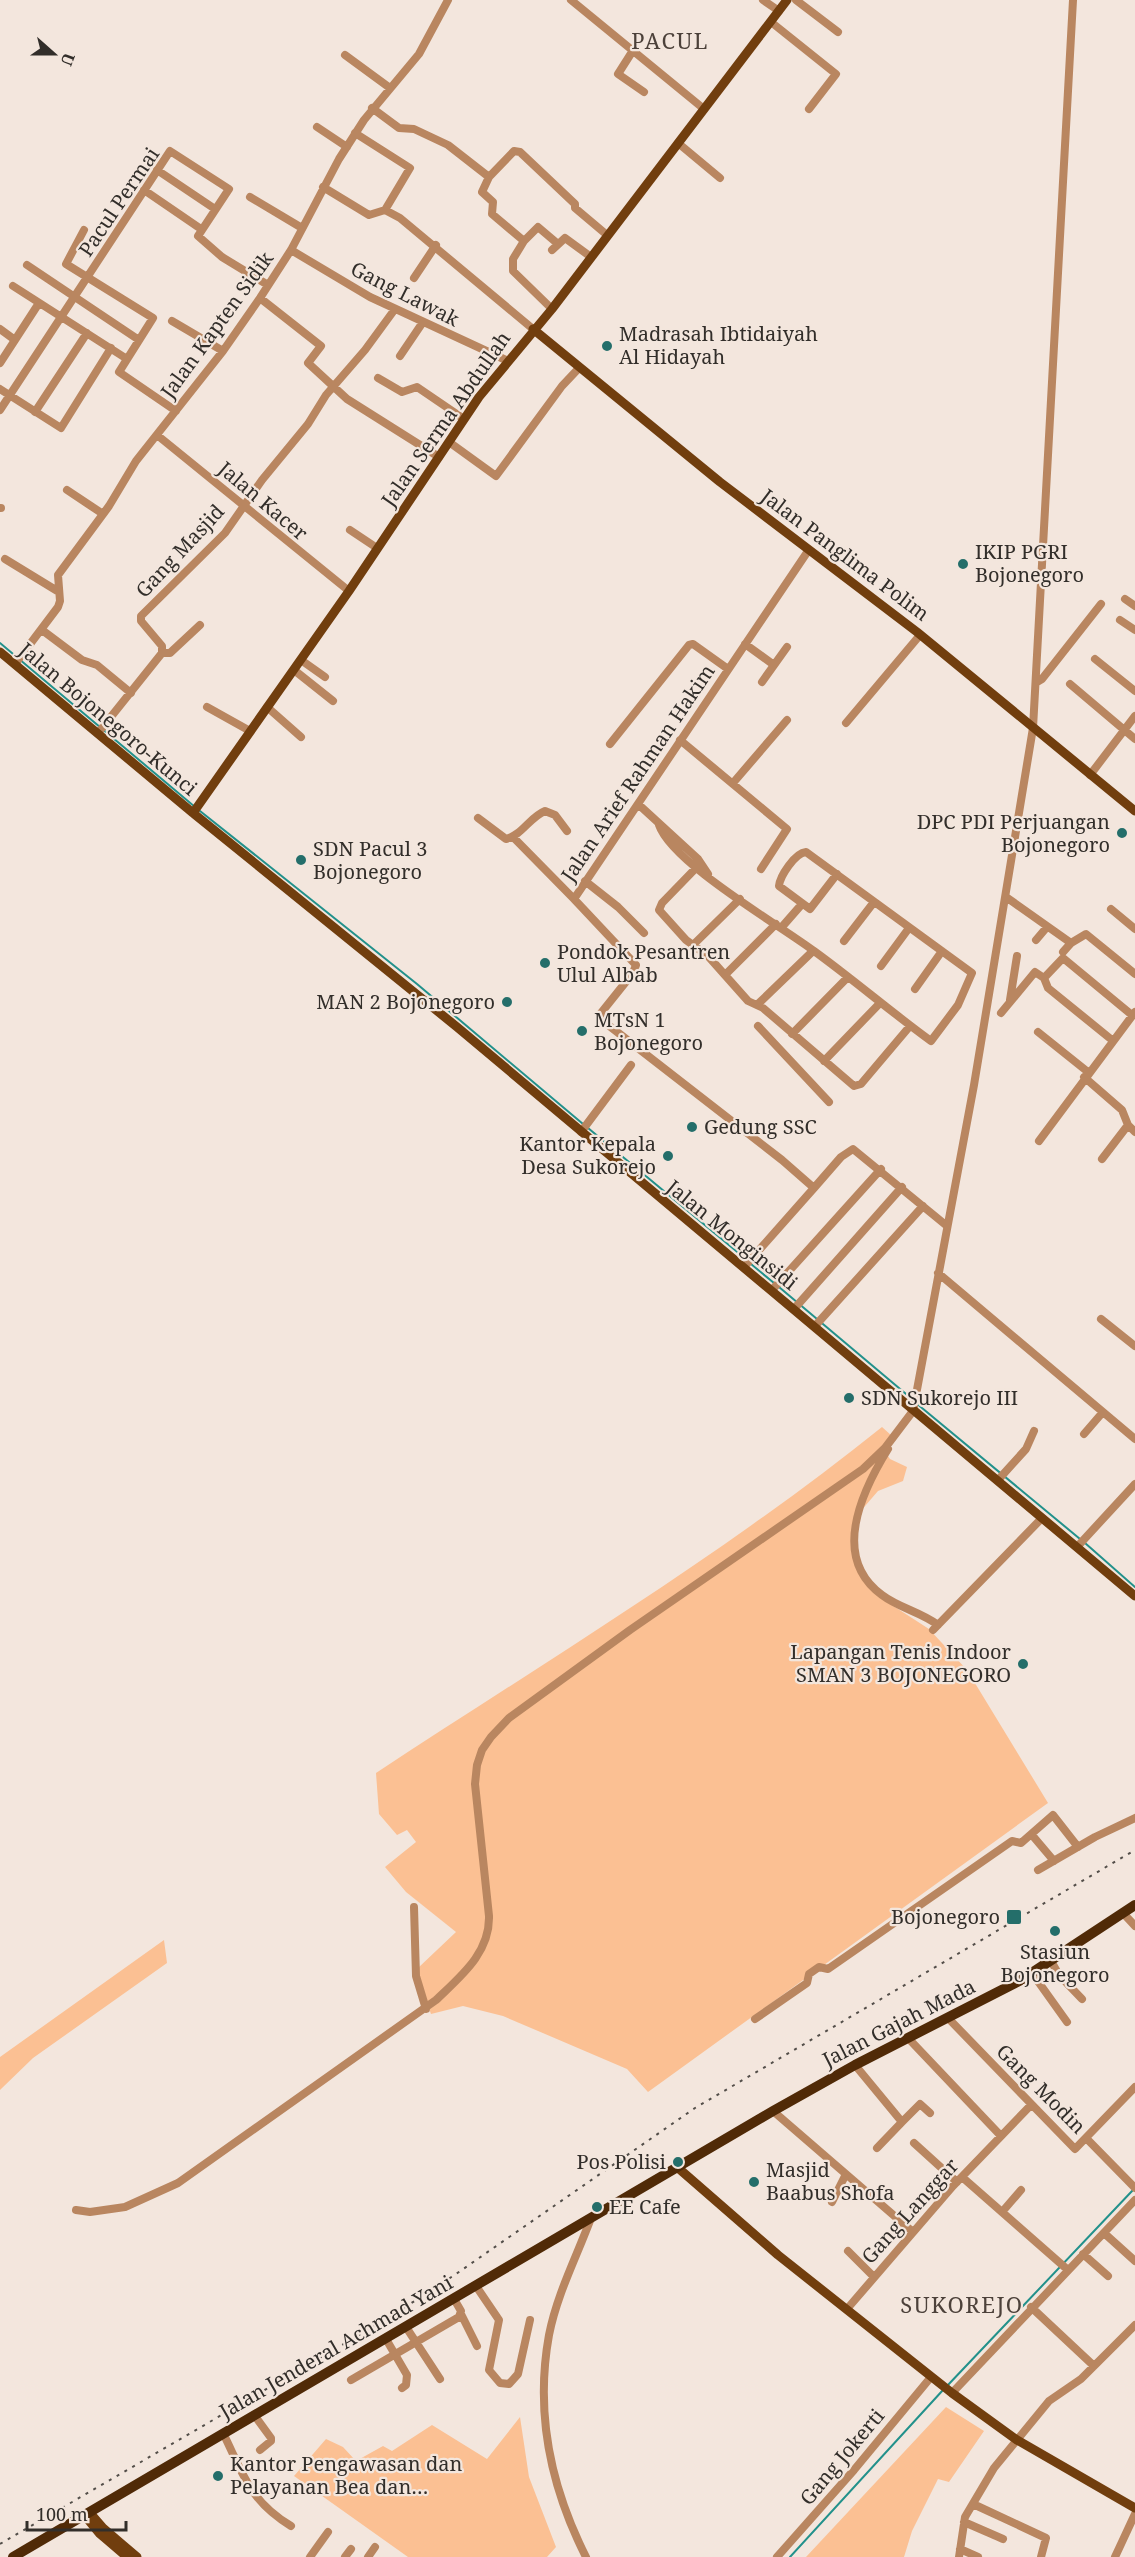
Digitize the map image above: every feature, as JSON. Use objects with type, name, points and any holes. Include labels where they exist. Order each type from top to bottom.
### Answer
[{"type":"highway","name":"Jalan Gajah Mada","points":[[677,2167],[855,2065],[1032,1973],[1135,1905]]},
{"type":"highway","name":"Jalan Jenderal Achmad Yani","points":[[13,2557],[677,2167]]},
{"type":"main road","name":"Jalan Serma Abdullah","points":[[196,808],[349,591],[464,419],[552,309],[787,0]]},
{"type":"main road","name":"Jalan Panglima Polim","points":[[533,330],[808,551],[920,635],[1135,811]]},
{"type":"main road","name":"Jalan Bojonegoro-Kunci","points":[[0,652],[18,661],[196,808]]},
{"type":"main road","name":"Jalan Monginsidi","points":[[196,808],[376,960],[584,1128],[818,1323],[1001,1477],[1042,1518],[1080,1543],[1135,1596]]},
{"type":"main road","points":[[677,2167],[778,2255],[952,2393],[1017,2440],[1135,2508]]},
{"type":"main road","points":[[87,2515],[99,2534],[127,2557]]},
{"type":"main road","points":[[87,2515],[137,2557]]},
{"type":"street","name":"Jalan Kapten Sidik","points":[[18,661],[58,607],[58,575],[103,514],[131,467],[223,351],[260,298],[291,250],[323,187],[347,147],[372,108],[426,44],[448,0]]},
{"type":"street","points":[[571,0],[704,109]]},
{"type":"street","points":[[581,8],[587,0]]},
{"type":"street","points":[[763,0],[779,11]]},
{"type":"street","points":[[796,0],[838,32]]},
{"type":"street","points":[[1042,1518],[936,1628],[881,1595],[859,1564],[856,1552],[854,1534],[863,1496],[914,1404],[1006,897],[1033,728],[1073,0]]},
{"type":"street","points":[[771,22],[836,74],[809,109]]},
{"type":"street","points":[[632,52],[618,74],[644,92]]},
{"type":"street","points":[[345,56],[390,88]]},
{"type":"street","points":[[372,108],[397,127],[419,130],[448,145],[489,177]]},
{"type":"street","points":[[317,127],[347,147]]},
{"type":"street","points":[[323,187],[369,215],[385,210],[410,168],[356,133]]},
{"type":"street","points":[[678,143],[720,178]]},
{"type":"street","name":"Pacul Permai","points":[[0,410],[157,170],[172,151],[228,188],[201,229]]},
{"type":"street","points":[[524,241],[492,214],[493,202],[482,192],[489,177],[514,151],[520,152],[575,204],[575,208],[607,235]]},
{"type":"street","points":[[157,170],[215,209]]},
{"type":"street","points":[[144,190],[201,229],[198,236],[215,251],[247,274],[268,285]]},
{"type":"street","points":[[250,197],[302,228]]},
{"type":"street","points":[[385,210],[436,245],[533,330]]},
{"type":"street","points":[[552,309],[513,271],[513,259],[524,241],[538,227],[555,247],[566,239],[591,257]]},
{"type":"street","name":"Pacul Permai","points":[[84,230],[66,263],[152,317],[127,359]]},
{"type":"street","points":[[414,278],[436,245]]},
{"type":"street","name":"Gang Lawak","points":[[291,250],[395,309],[508,362]]},
{"type":"street","points":[[27,265],[139,340]]},
{"type":"street","points":[[13,286],[127,359],[119,370],[120,374],[176,411]]},
{"type":"street","points":[[260,298],[321,346],[308,363],[333,387],[439,457]]},
{"type":"street","points":[[1,359],[39,303]]},
{"type":"street","points":[[244,504],[395,309]]},
{"type":"street","points":[[172,321],[223,351]]},
{"type":"street","points":[[400,356],[423,322]]},
{"type":"street","points":[[0,329],[15,340]]},
{"type":"street","points":[[35,412],[87,333]]},
{"type":"street","points":[[0,389],[61,427],[111,348]]},
{"type":"street","points":[[448,442],[496,476],[555,395],[579,368]]},
{"type":"street","points":[[378,378],[402,392],[417,387],[464,419]]},
{"type":"street","name":"Jalan Kacer","points":[[157,435],[349,591]]},
{"type":"street","points":[[67,490],[103,514]]},
{"type":"street","name":"Gang Masjid","points":[[162,653],[162,646],[140,617],[225,533],[244,504]]},
{"type":"street","points":[[350,530],[377,549]]},
{"type":"street","name":"Jalan Arief Rahman Hakim","points":[[808,551],[574,899],[636,965],[633,973],[601,1012],[603,1021],[782,1160],[814,1188]]},
{"type":"street","points":[[4,559],[59,592]]},
{"type":"street","points":[[1125,599],[1135,606]]},
{"type":"street","points":[[1037,682],[1042,679],[1101,604]]},
{"type":"street","points":[[1120,620],[1135,630]]},
{"type":"street","points":[[101,729],[162,653],[170,653],[200,625]]},
{"type":"street","points":[[42,630],[82,660],[98,665],[131,693]]},
{"type":"street","points":[[846,723],[920,635]]},
{"type":"street","points":[[610,744],[689,645],[693,644],[728,669]]},
{"type":"street","points":[[745,644],[774,664]]},
{"type":"street","points":[[762,682],[786,647]]},
{"type":"street","points":[[1095,659],[1135,691]]},
{"type":"street","points":[[301,660],[325,677]]},
{"type":"street","points":[[294,670],[333,701]]},
{"type":"street","points":[[1070,684],[1135,739]]},
{"type":"street","points":[[207,707],[250,731]]},
{"type":"street","points":[[267,707],[301,737]]},
{"type":"street","points":[[1090,775],[1135,716]]},
{"type":"street","points":[[734,783],[788,720]]},
{"type":"street","points":[[680,740],[787,829],[761,869]]},
{"type":"street","points":[[638,804],[659,825],[668,829],[698,859],[708,876]]},
{"type":"street","points":[[478,819],[503,838],[513,837],[545,811],[555,815],[567,831]]},
{"type":"street","points":[[659,825],[663,835],[694,867],[779,926],[931,1041],[958,1005],[972,977],[970,971],[909,928],[837,874],[809,854],[803,852],[799,854],[779,884],[808,909],[812,908],[837,874]]},
{"type":"street","points":[[513,837],[574,899]]},
{"type":"street","points":[[698,859],[694,867],[662,903],[659,910],[748,1001],[758,1004],[824,1061],[858,1086],[910,1026]]},
{"type":"street","points":[[585,881],[614,903],[644,933]]},
{"type":"street","points":[[1006,897],[1071,943]]},
{"type":"street","points":[[693,945],[740,899]]},
{"type":"street","points":[[844,941],[874,902]]},
{"type":"street","points":[[725,975],[802,904]]},
{"type":"street","points":[[1111,909],[1135,929]]},
{"type":"street","points":[[1036,940],[1047,927]]},
{"type":"street","points":[[881,966],[909,928]]},
{"type":"street","points":[[1063,952],[1071,943],[1086,934],[1135,974]]},
{"type":"street","points":[[758,1004],[813,951]]},
{"type":"street","points":[[915,989],[942,951]]},
{"type":"street","points":[[1010,1002],[1017,956]]},
{"type":"street","points":[[1039,1141],[1112,1040],[1134,1014],[1063,958],[1044,978]]},
{"type":"street","points":[[1001,1014],[1036,971],[1044,978],[1050,990],[1112,1040]]},
{"type":"street","points":[[1014,972],[1026,982]]},
{"type":"street","points":[[792,1034],[848,977]]},
{"type":"street","points":[[824,1061],[880,1003]]},
{"type":"street","points":[[758,1026],[830,1102]]},
{"type":"street","points":[[1038,1032],[1122,1110],[1128,1125],[1135,1131]]},
{"type":"street","points":[[584,1128],[631,1065]]},
{"type":"street","points":[[1102,1159],[1128,1125]]},
{"type":"street","points":[[747,1265],[850,1149],[881,1169],[947,1226]]},
{"type":"street","points":[[775,1287],[881,1169]]},
{"type":"street","points":[[797,1306],[902,1187]]},
{"type":"street","points":[[818,1323],[923,1206]]},
{"type":"street","points":[[938,1273],[1135,1439]]},
{"type":"street","points":[[1101,1319],[1135,1346]]},
{"type":"street","points":[[1084,1434],[1103,1412]]},
{"type":"street","points":[[76,2210],[90,2212],[125,2207],[178,2183],[426,2009],[470,1966],[488,1935],[489,1916],[475,1784],[477,1765],[490,1737],[543,1692],[863,1469],[903,1426]]},
{"type":"street","points":[[1001,1477],[1026,1449],[1034,1431]]},
{"type":"street","points":[[1080,1543],[1135,1484]]},
{"type":"street","points":[[755,2019],[808,1979],[1012,1841],[1019,1844],[1055,1815],[1078,1847]]},
{"type":"street","points":[[1038,1870],[1135,1818]]},
{"type":"street","points":[[1032,1835],[1054,1861]]},
{"type":"street","points":[[414,1907],[416,1976],[426,2009]]},
{"type":"street","points":[[1123,1913],[1135,1926]]},
{"type":"street","points":[[1051,1961],[1059,1975],[1082,2000]]},
{"type":"street","points":[[1032,1973],[1067,2022]]},
{"type":"street","name":"Gang Modin","points":[[948,2018],[1075,2149],[1135,2087]]},
{"type":"street","points":[[908,2038],[1001,2136]]},
{"type":"street","points":[[855,2065],[902,2122]]},
{"type":"street","points":[[877,2148],[920,2104],[930,2113]]},
{"type":"street","name":"Gang Langgar","points":[[847,2309],[960,2179],[1031,2105]]},
{"type":"street","points":[[773,2111],[913,2232]]},
{"type":"street","points":[[1087,2139],[1133,2187]]},
{"type":"street","points":[[914,2143],[1002,2212],[1065,2267]]},
{"type":"street","points":[[832,2202],[846,2174]]},
{"type":"street","points":[[1002,2212],[1021,2190]]},
{"type":"street","points":[[952,2393],[1065,2267],[1083,2254],[1135,2200]]},
{"type":"street","points":[[586,2557],[558,2492],[549,2456],[544,2405],[549,2334],[564,2286],[591,2218]]},
{"type":"street","points":[[1104,2233],[1135,2261]]},
{"type":"street","points":[[848,2252],[874,2277]]},
{"type":"street","points":[[1083,2254],[1108,2276]]},
{"type":"street","points":[[476,2286],[499,2320],[489,2370],[500,2384],[509,2384],[518,2374],[530,2320]]},
{"type":"street","points":[[454,2299],[477,2346]]},
{"type":"street","points":[[1031,2307],[1094,2366]]},
{"type":"street","points":[[351,2380],[461,2314]]},
{"type":"street","points":[[978,2557],[960,2553],[964,2522],[994,2468],[1049,2401],[1077,2383],[1135,2325]]},
{"type":"street","points":[[406,2327],[440,2379]]},
{"type":"street","points":[[386,2339],[408,2375],[406,2385],[402,2388]]},
{"type":"street","name":"Gang Jokerti","points":[[777,2557],[935,2380]]},
{"type":"street","points":[[255,2416],[271,2438],[271,2441],[260,2450]]},
{"type":"street","points":[[224,2435],[252,2492],[270,2513],[291,2526]]},
{"type":"street","points":[[973,2504],[1046,2538],[1041,2557]]},
{"type":"street","points":[[1115,2557],[1135,2514]]},
{"type":"street","points":[[964,2522],[1003,2539]]},
{"type":"street","points":[[310,2557],[328,2532]]},
{"type":"street","points":[[368,2557],[375,2547]]},
{"type":"street","points":[[345,2557],[351,2549]]},
{"type":"shaded area","points":[[882,1427],[892,1436],[883,1449],[890,1459],[907,1467],[903,1481],[878,1491],[853,1520],[855,1563],[881,1598],[929,1629],[967,1670],[1048,1803],[648,2092],[627,2069],[503,2016],[463,2006],[431,2014],[421,1986],[418,1968],[456,1932],[406,1892],[385,1867],[416,1842],[407,1830],[397,1835],[379,1814],[376,1773],[697,1563],[822,1474]]},
{"type":"shaded area","points":[[164,1940],[167,1963],[33,2058],[0,2090],[0,2057]]},
{"type":"shaded area","points":[[946,2407],[984,2431],[949,2482],[938,2479],[912,2531],[904,2557],[806,2557]]},
{"type":"shaded area","points":[[520,2417],[529,2477],[556,2547],[547,2557],[408,2557],[294,2476],[326,2439],[343,2447],[356,2461],[383,2446],[392,2451],[432,2425],[487,2459]]},
{"type":"waterway","points":[[0,643],[195,807]]},
{"type":"waterway","points":[[200,811],[417,984],[583,1124]]},
{"type":"waterway","points":[[588,1128],[747,1260]]},
{"type":"waterway","points":[[751,1264],[774,1283]]},
{"type":"waterway","points":[[779,1287],[912,1399]]},
{"type":"waterway","points":[[916,1403],[1080,1539]]},
{"type":"waterway","points":[[1085,1543],[1135,1587]]},
{"type":"waterway","points":[[947,2386],[1133,2190]]},
{"type":"waterway","points":[[790,2557],[943,2390]]},
{"type":"railway","points":[[0,2544],[390,2317],[456,2274],[695,2108],[1135,1850]]},
{"type":"place","name":"Madrasah Ibtidaiyah Al Hidayah","points":[[607,346]]},
{"type":"place","name":"IKIP PGRI Bojonegoro","points":[[963,564]]},
{"type":"place","name":"DPC PDI Perjuangan Bojonegoro","points":[[1122,833]]},
{"type":"place","name":"SDN Pacul 3 Bojonegoro","points":[[301,860]]},
{"type":"place","name":"Pondok Pesantren Ulul Albab","points":[[545,963]]},
{"type":"place","name":"MAN 2 Bojonegoro","points":[[507,1002]]},
{"type":"place","name":"MTsN 1 Bojonegoro","points":[[582,1031]]},
{"type":"place","name":"Gedung SSC","points":[[692,1127]]},
{"type":"place","name":"Kantor Kepala Desa Sukorejo","points":[[668,1156]]},
{"type":"place","name":"SDN Sukorejo III","points":[[849,1398]]},
{"type":"place","name":"Lapangan Tenis Indoor SMAN 3 BOJONEGORO","points":[[1023,1664]]},
{"type":"place","name":"Bojonegoro","points":[[1014,1917]]},
{"type":"place","name":"Stasiun Bojonegoro","points":[[1055,1931]]},
{"type":"place","name":"Pos Polisi","points":[[678,2162]]},
{"type":"place","name":"Masjid Baabus Shofa","points":[[754,2182]]},
{"type":"place","name":"EE Cafe","points":[[597,2207]]},
{"type":"place","name":"Kantor Pengawasan dan Pelayanan Bea dan…","points":[[218,2476]]},
{"type":"district","name":"PACUL","points":[[670,41]]},
{"type":"district","name":"SUKOREJO","points":[[962,2305]]}]
